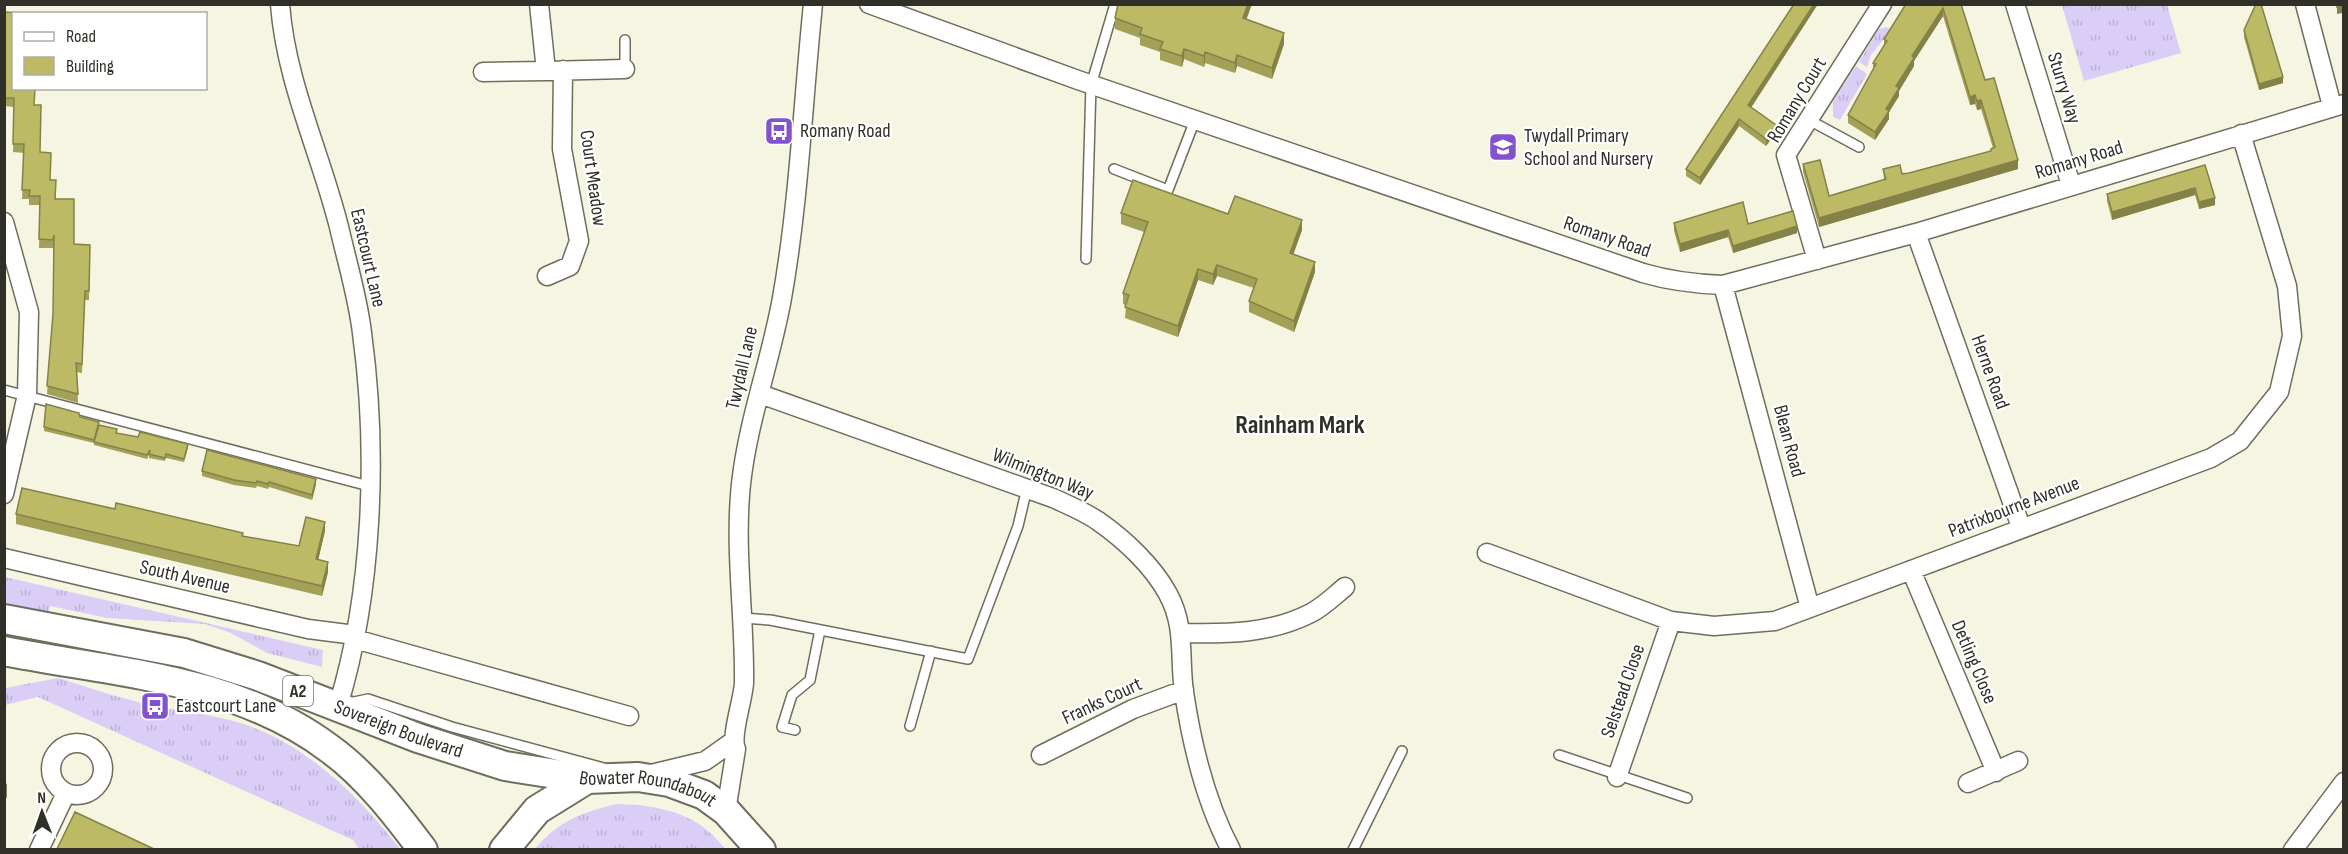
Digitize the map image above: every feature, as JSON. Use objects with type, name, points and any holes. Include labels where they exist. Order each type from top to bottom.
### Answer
[{"type":"main road","name":"Sovereign Boulevard","points":[[4,619],[184,653],[258,676],[418,738],[504,766],[587,779]]},
{"type":"main road","name":"Sovereign Boulevard","points":[[4,651],[202,688],[242,700],[290,722],[332,750],[371,788],[423,849]]},
{"type":"main road","name":"Bowater Roundabout","points":[[504,849],[537,810],[587,779],[638,777],[669,782],[704,795],[726,811],[755,842]]},
{"type":"main road","points":[[755,842],[781,849]]},
{"type":"street","name":"Eastcourt Lane","points":[[280,4],[282,30],[299,105],[339,226],[362,331],[369,397],[368,545],[355,637],[338,706]]},
{"type":"street","name":"Court Meadow","points":[[539,4],[555,70],[562,149],[579,241],[570,266],[547,276]]},
{"type":"street","name":"Twydall Lane","points":[[726,811],[736,749],[732,742],[742,708],[744,685],[739,553],[741,484],[748,441],[782,297],[813,4]]},
{"type":"street","name":"Romany Road","points":[[869,4],[1091,85],[1642,273],[1670,281],[1724,285],[1916,232],[2338,105]]},
{"type":"street","name":"Romany Court","points":[[1817,260],[1786,155],[1882,4]]},
{"type":"street","name":"Sturry Way","points":[[2015,4],[2071,186]]},
{"type":"street","points":[[2305,4],[2338,105]]},
{"type":"street","points":[[483,72],[625,69]]},
{"type":"street","name":"Patrixbourne Avenue","points":[[1487,553],[1671,621],[1714,626],[1775,621],[2021,527],[2211,458],[2240,441],[2279,392],[2292,336],[2287,286],[2241,134]]},
{"type":"street","points":[[4,222],[29,312],[27,395],[4,494]]},
{"type":"street","name":"Herne Road","points":[[1916,232],[2021,527]]},
{"type":"street","name":"Blean Road","points":[[1724,285],[1810,608]]},
{"type":"street","name":"Wilmington Way","points":[[760,394],[1053,498],[1098,521],[1151,568],[1168,595],[1182,633],[1184,690],[1214,818],[1231,849]]},
{"type":"street","name":"South Avenue","points":[[4,558],[309,629],[355,637],[629,716]]},
{"type":"street","name":"Detling Close","points":[[1911,570],[1996,772]]},
{"type":"street","points":[[1182,633],[1233,634],[1280,626],[1313,612],[1345,587]]},
{"type":"street","name":"Selstead Close","points":[[1617,777],[1671,621]]},
{"type":"street","name":"Franks Court","points":[[1041,754],[1132,709],[1184,690]]},
{"type":"street","points":[[638,777],[705,761],[732,742]]},
{"type":"street","points":[[1968,783],[2018,761]]},
{"type":"street","points":[[2293,849],[2343,782]]},
{"type":"street","points":[[39,849],[66,793]]},
{"type":"lane","points":[[1086,258],[1091,85],[1115,4]]},
{"type":"lane","points":[[625,40],[625,69]]},
{"type":"lane","points":[[1114,169],[1168,190],[1195,120]]},
{"type":"lane","points":[[1809,120],[1859,147]]},
{"type":"lane","points":[[4,390],[369,486]]},
{"type":"lane","points":[[742,618],[820,630],[968,659],[1017,526],[1027,488]]},
{"type":"lane","points":[[795,730],[782,727],[792,695],[810,680],[820,630]]},
{"type":"lane","points":[[910,726],[931,651]]},
{"type":"lane","points":[[338,706],[368,699],[452,727],[531,746],[638,777]]},
{"type":"lane","points":[[1353,849],[1402,751]]},
{"type":"lane","points":[[1559,755],[1617,777],[1687,798]]},
{"type":"green space","points":[[2062,5],[2167,5],[2181,53],[2084,81]]},
{"type":"green space","points":[[1887,27],[1891,30],[1871,55],[1867,67],[1859,62],[1879,29]]},
{"type":"green space","points":[[1856,66],[1867,74],[1840,120],[1833,117],[1833,101]]},
{"type":"green space","points":[[5,577],[323,650],[322,667],[267,653],[231,633],[205,624],[107,618],[50,606],[47,618],[5,612]]},
{"type":"green space","points":[[58,678],[143,703],[236,722],[282,741],[302,753],[338,781],[371,814],[400,849],[359,849],[353,840],[38,697],[5,705],[5,688]]},
{"type":"green space","points":[[616,804],[647,806],[676,813],[702,826],[725,849],[535,849],[552,831],[571,819]]},
{"type":"building","points":[[1118,4],[1248,4],[1243,18],[1284,33],[1272,68],[1237,55],[1235,63],[1205,52],[1204,56],[1184,49],[1182,56],[1160,49],[1163,42],[1140,34],[1142,28],[1115,18]]},
{"type":"building","points":[[1794,4],[1814,4],[1748,105],[1776,125],[1766,139],[1739,119],[1700,178],[1686,169]]},
{"type":"building","points":[[1906,4],[1961,4],[1985,80],[1994,78],[2018,160],[1819,218],[1803,164],[1820,160],[1829,196],[1886,179],[1883,169],[1900,165],[1902,174],[1909,173],[1991,151],[1995,147],[1981,100],[1977,101],[1975,95],[1970,97],[1943,8],[1912,56],[1914,58],[1896,86],[1899,88],[1886,109],[1889,111],[1875,132],[1848,115],[1876,64],[1873,63],[1887,41],[1884,39]]},
{"type":"building","points":[[2256,4],[2261,4],[2283,77],[2259,84],[2244,30]]},
{"type":"building","points":[[4,12],[12,12],[12,90],[35,90],[34,105],[41,105],[40,152],[51,153],[50,180],[56,180],[55,199],[74,199],[74,244],[90,245],[89,291],[85,291],[82,364],[76,363],[78,394],[47,386],[53,314],[54,235],[53,240],[39,239],[40,196],[29,196],[30,190],[22,190],[24,144],[13,144],[14,98],[4,98]]},
{"type":"building","points":[[2205,165],[2215,198],[2199,202],[2195,188],[2112,212],[2107,194]]},
{"type":"building","points":[[1133,180],[1228,214],[1235,196],[1302,220],[1290,253],[1315,262],[1294,321],[1249,301],[1257,279],[1217,265],[1213,274],[1198,269],[1178,326],[1125,307],[1129,295],[1123,293],[1148,222],[1121,213]]},
{"type":"building","points":[[1743,202],[1748,224],[1793,211],[1797,226],[1733,246],[1728,230],[1680,244],[1674,223]]},
{"type":"building","points":[[46,404],[79,413],[80,417],[99,422],[94,440],[44,427]]},
{"type":"building","points":[[99,425],[117,429],[116,433],[138,437],[140,432],[188,444],[184,459],[166,454],[165,458],[149,454],[150,450],[147,455],[94,442]]},
{"type":"building","points":[[207,450],[316,479],[312,495],[269,482],[268,484],[234,480],[202,471]]},
{"type":"building","points":[[22,488],[115,509],[116,503],[243,533],[242,536],[299,546],[306,517],[325,522],[316,559],[328,562],[322,586],[16,514]]},
{"type":"building","points":[[75,812],[154,849],[57,849]]},
{"type":"place","name":"Romany Road","points":[[779,131]]},
{"type":"place","name":"Twydall Primary School and Nursery","points":[[1503,147]]},
{"type":"place","name":"Eastcourt Lane","points":[[155,706]]},
{"type":"district","name":"Rainham Mark","points":[[1300,425]]}]
